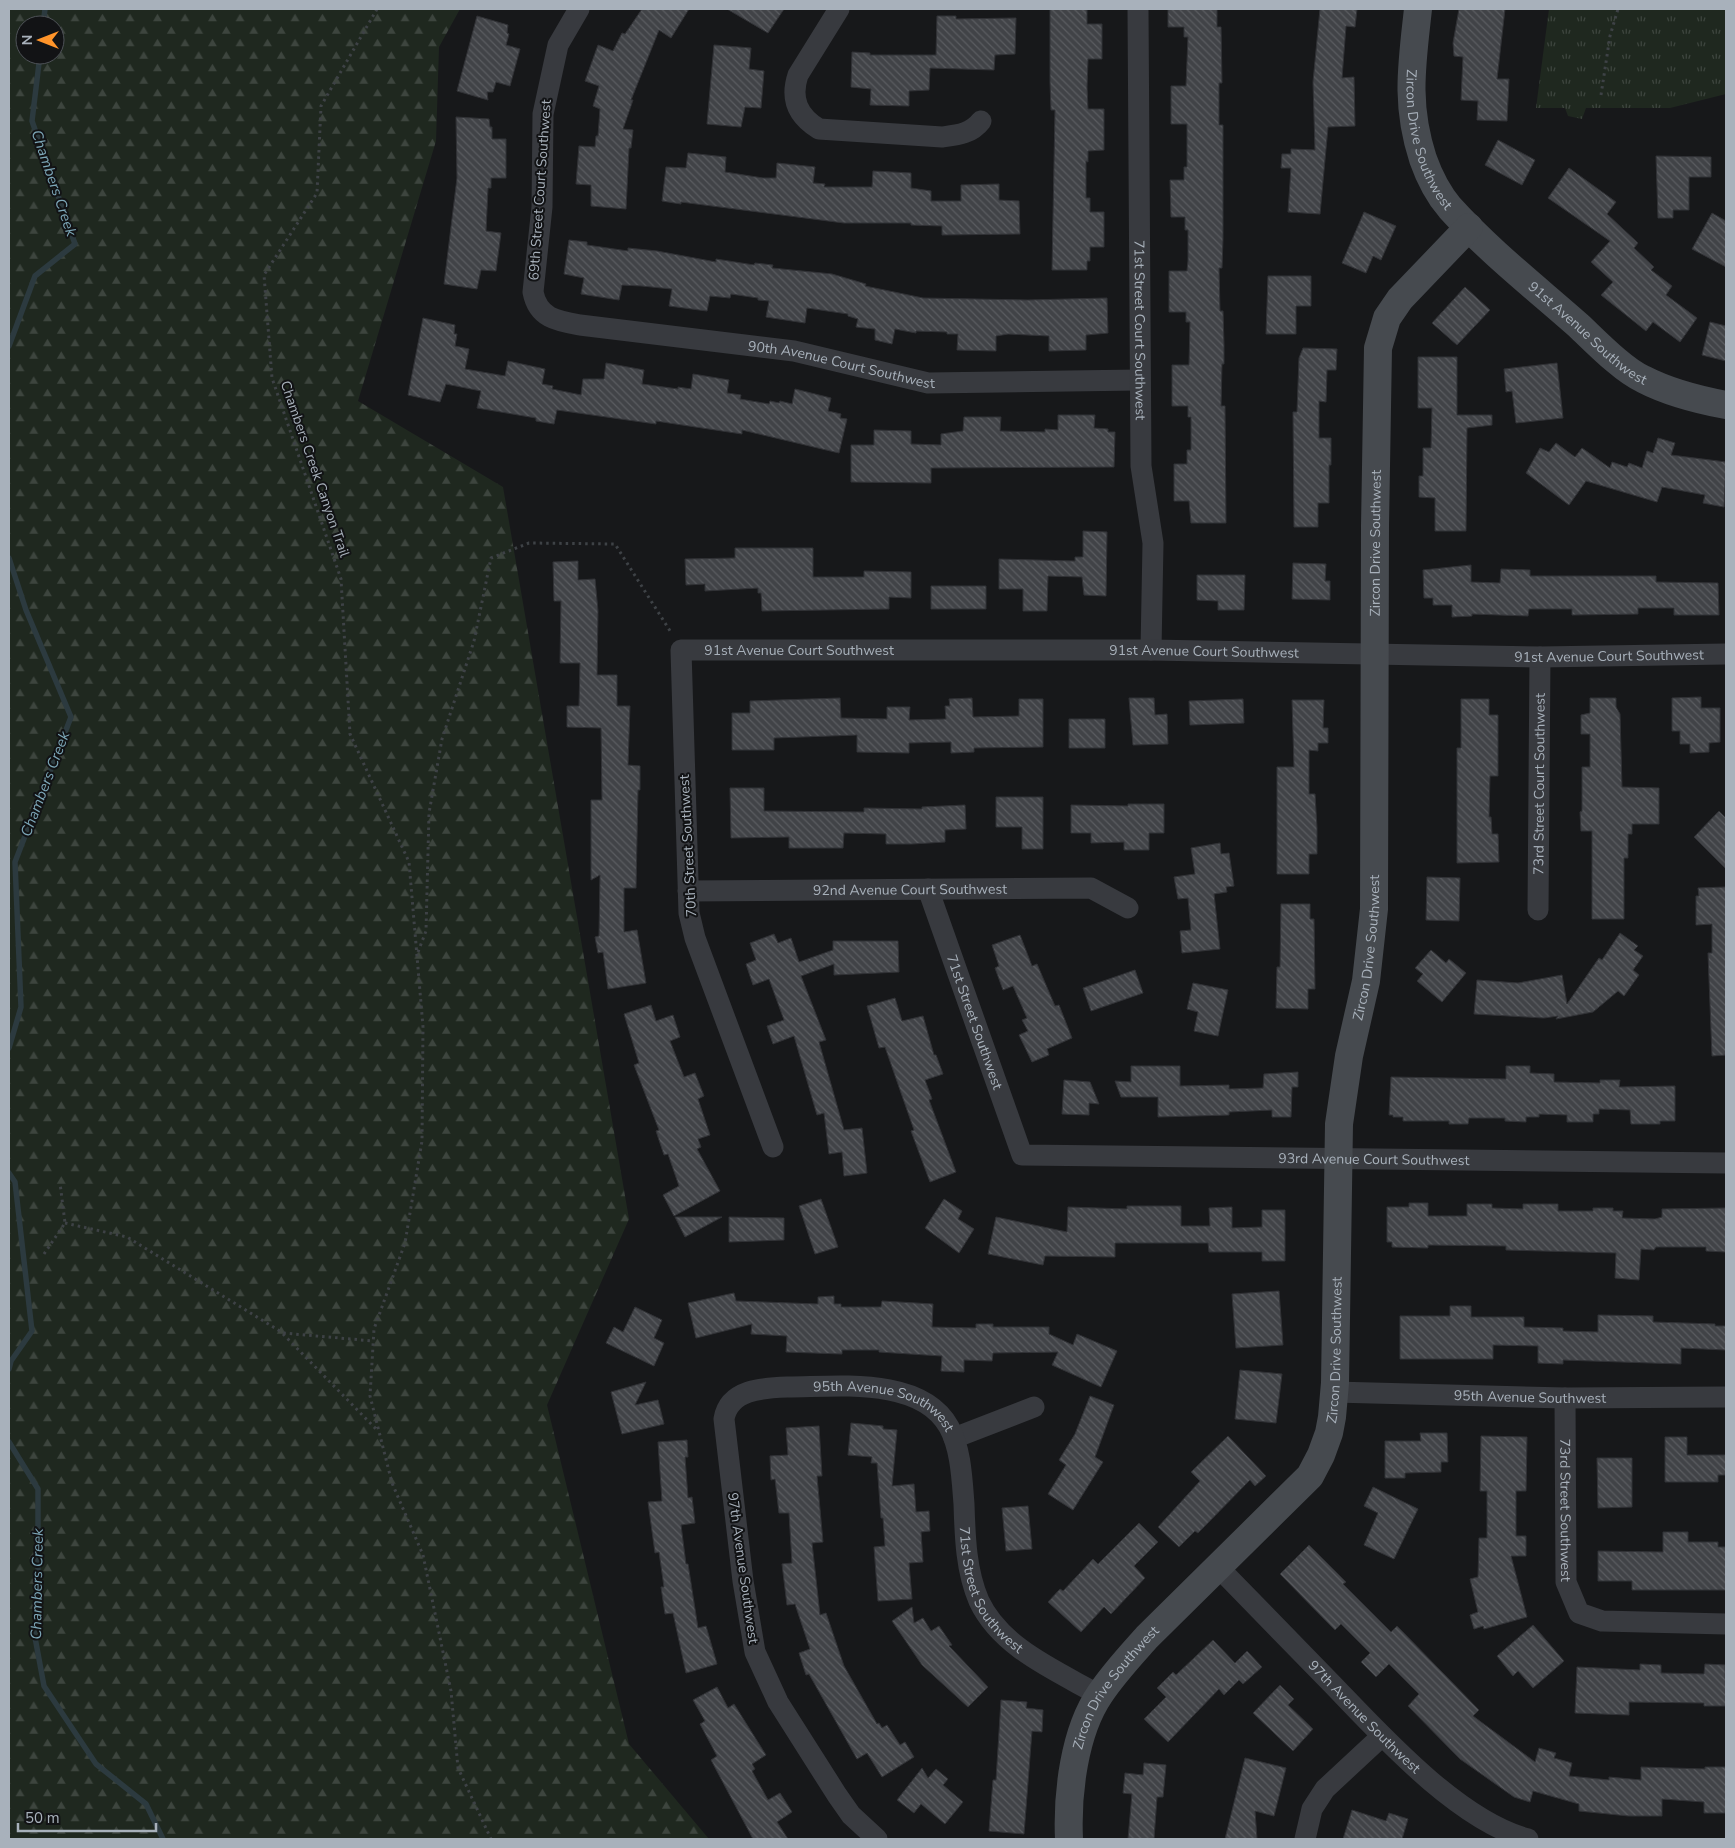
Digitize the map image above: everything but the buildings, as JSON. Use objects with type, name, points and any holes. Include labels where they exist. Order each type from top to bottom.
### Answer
[{"type":"street","name":"69th Street Court Southwest","points":[[545,315],[535,302],[532,292],[542,207],[543,114],[558,45],[579,9]]},
{"type":"street","points":[[839,9],[798,75],[794,86],[794,98],[800,112],[819,128],[942,137],[961,135],[976,127],[981,121]]},
{"type":"street","name":"71st Street Court Southwest","points":[[1138,9],[1139,380],[1141,466],[1153,544],[1151,650]]},
{"type":"street","name":"Zircon Drive Southwest","points":[[1069,1839],[1068,1814],[1073,1766],[1083,1734],[1099,1695],[1127,1659],[1310,1476],[1321,1455],[1329,1433],[1334,1392],[1338,1124],[1349,1056],[1366,980],[1374,910],[1374,654],[1378,348],[1388,318],[1400,299],[1469,227],[1439,193],[1423,159],[1413,120],[1410,89],[1418,9]]},
{"type":"street","name":"91st Avenue Southwest","points":[[1469,227],[1601,346],[1642,379],[1695,398],[1726,405]]},
{"type":"street","name":"90th Avenue Court Southwest","points":[[545,315],[557,321],[580,325],[794,351],[928,383],[1139,380]]},
{"type":"street","name":"91st Avenue Court Southwest","points":[[681,650],[1151,650],[1540,657],[1726,654]]},
{"type":"street","name":"70th Street Southwest","points":[[681,650],[689,913],[695,938],[774,1148]]},
{"type":"street","name":"73rd Street Court Southwest","points":[[1538,910],[1540,657]]},
{"type":"street","name":"92nd Avenue Court Southwest","points":[[688,891],[1091,888],[1128,908]]},
{"type":"street","name":"71st Street Southwest","points":[[928,889],[1022,1155]]},
{"type":"street","name":"93rd Avenue Court Southwest","points":[[1022,1155],[1337,1161],[1726,1163]]},
{"type":"street","name":"95th Avenue Southwest","points":[[726,1409],[743,1394],[770,1388],[851,1387],[893,1389],[905,1393],[936,1411],[949,1426],[954,1438],[1034,1407]]},
{"type":"street","name":"95th Avenue Southwest","points":[[1334,1392],[1565,1398],[1726,1397]]},
{"type":"street","name":"73rd Street Southwest","points":[[1565,1398],[1566,1582],[1578,1613],[1602,1622],[1726,1624]]},
{"type":"street","name":"97th Avenue Southwest","points":[[726,1409],[724,1419],[743,1581],[755,1652],[778,1702],[837,1796],[851,1815],[877,1839]]},
{"type":"street","name":"71st Street Southwest","points":[[954,1438],[961,1470],[969,1571],[980,1602],[999,1629],[1014,1643],[1099,1695]]},
{"type":"street","name":"97th Avenue Southwest","points":[[1219,1568],[1382,1736],[1446,1795],[1483,1820],[1528,1839]]},
{"type":"street","points":[[1305,1839],[1312,1809],[1325,1789],[1382,1736]]},
{"type":"path","name":"Chambers Creek Canyon Trail","points":[[377,9],[321,106],[317,193],[264,275],[272,378],[341,579],[350,734],[409,862],[424,1062],[422,1142],[405,1243],[374,1329],[370,1396],[392,1483],[423,1554],[451,1691],[458,1768],[491,1839]]},
{"type":"path","points":[[1602,95],[1610,36],[1618,9]]},
{"type":"path","name":"Chambers Creek Canyon Trail","points":[[417,954],[426,931],[430,813],[442,739],[474,641],[491,558],[529,544],[615,544],[681,650]]},
{"type":"path","points":[[44,1254],[65,1223],[60,1183]]},
{"type":"path","points":[[65,1223],[127,1237],[283,1333],[379,1433]]},
{"type":"path","points":[[283,1333],[373,1341]]},
{"type":"green space","points":[[9,9],[460,9],[439,47],[436,141],[358,401],[503,487],[629,1219],[547,1405],[629,1744],[709,1839],[9,1839]]},
{"type":"green space","points":[[1549,9],[1726,9],[1726,94],[1670,108],[1586,108],[1582,119],[1568,116],[1565,108],[1536,108]]},
{"type":"waterway","name":"Chambers Creek","points":[[44,15],[45,9]]},
{"type":"waterway","name":"Chambers Creek","points":[[9,346],[35,276],[75,244],[32,121],[39,65]]},
{"type":"waterway","name":"Chambers Creek","points":[[9,558],[26,610],[71,717],[15,862],[21,1007],[9,1048]]},
{"type":"waterway","name":"Chambers Creek","points":[[9,1173],[15,1182],[32,1331],[11,1361],[9,1369]]},
{"type":"waterway","name":"Chambers Creek","points":[[9,1442],[38,1489],[38,1610],[34,1632],[44,1686],[96,1764],[146,1804],[163,1839]]}]
